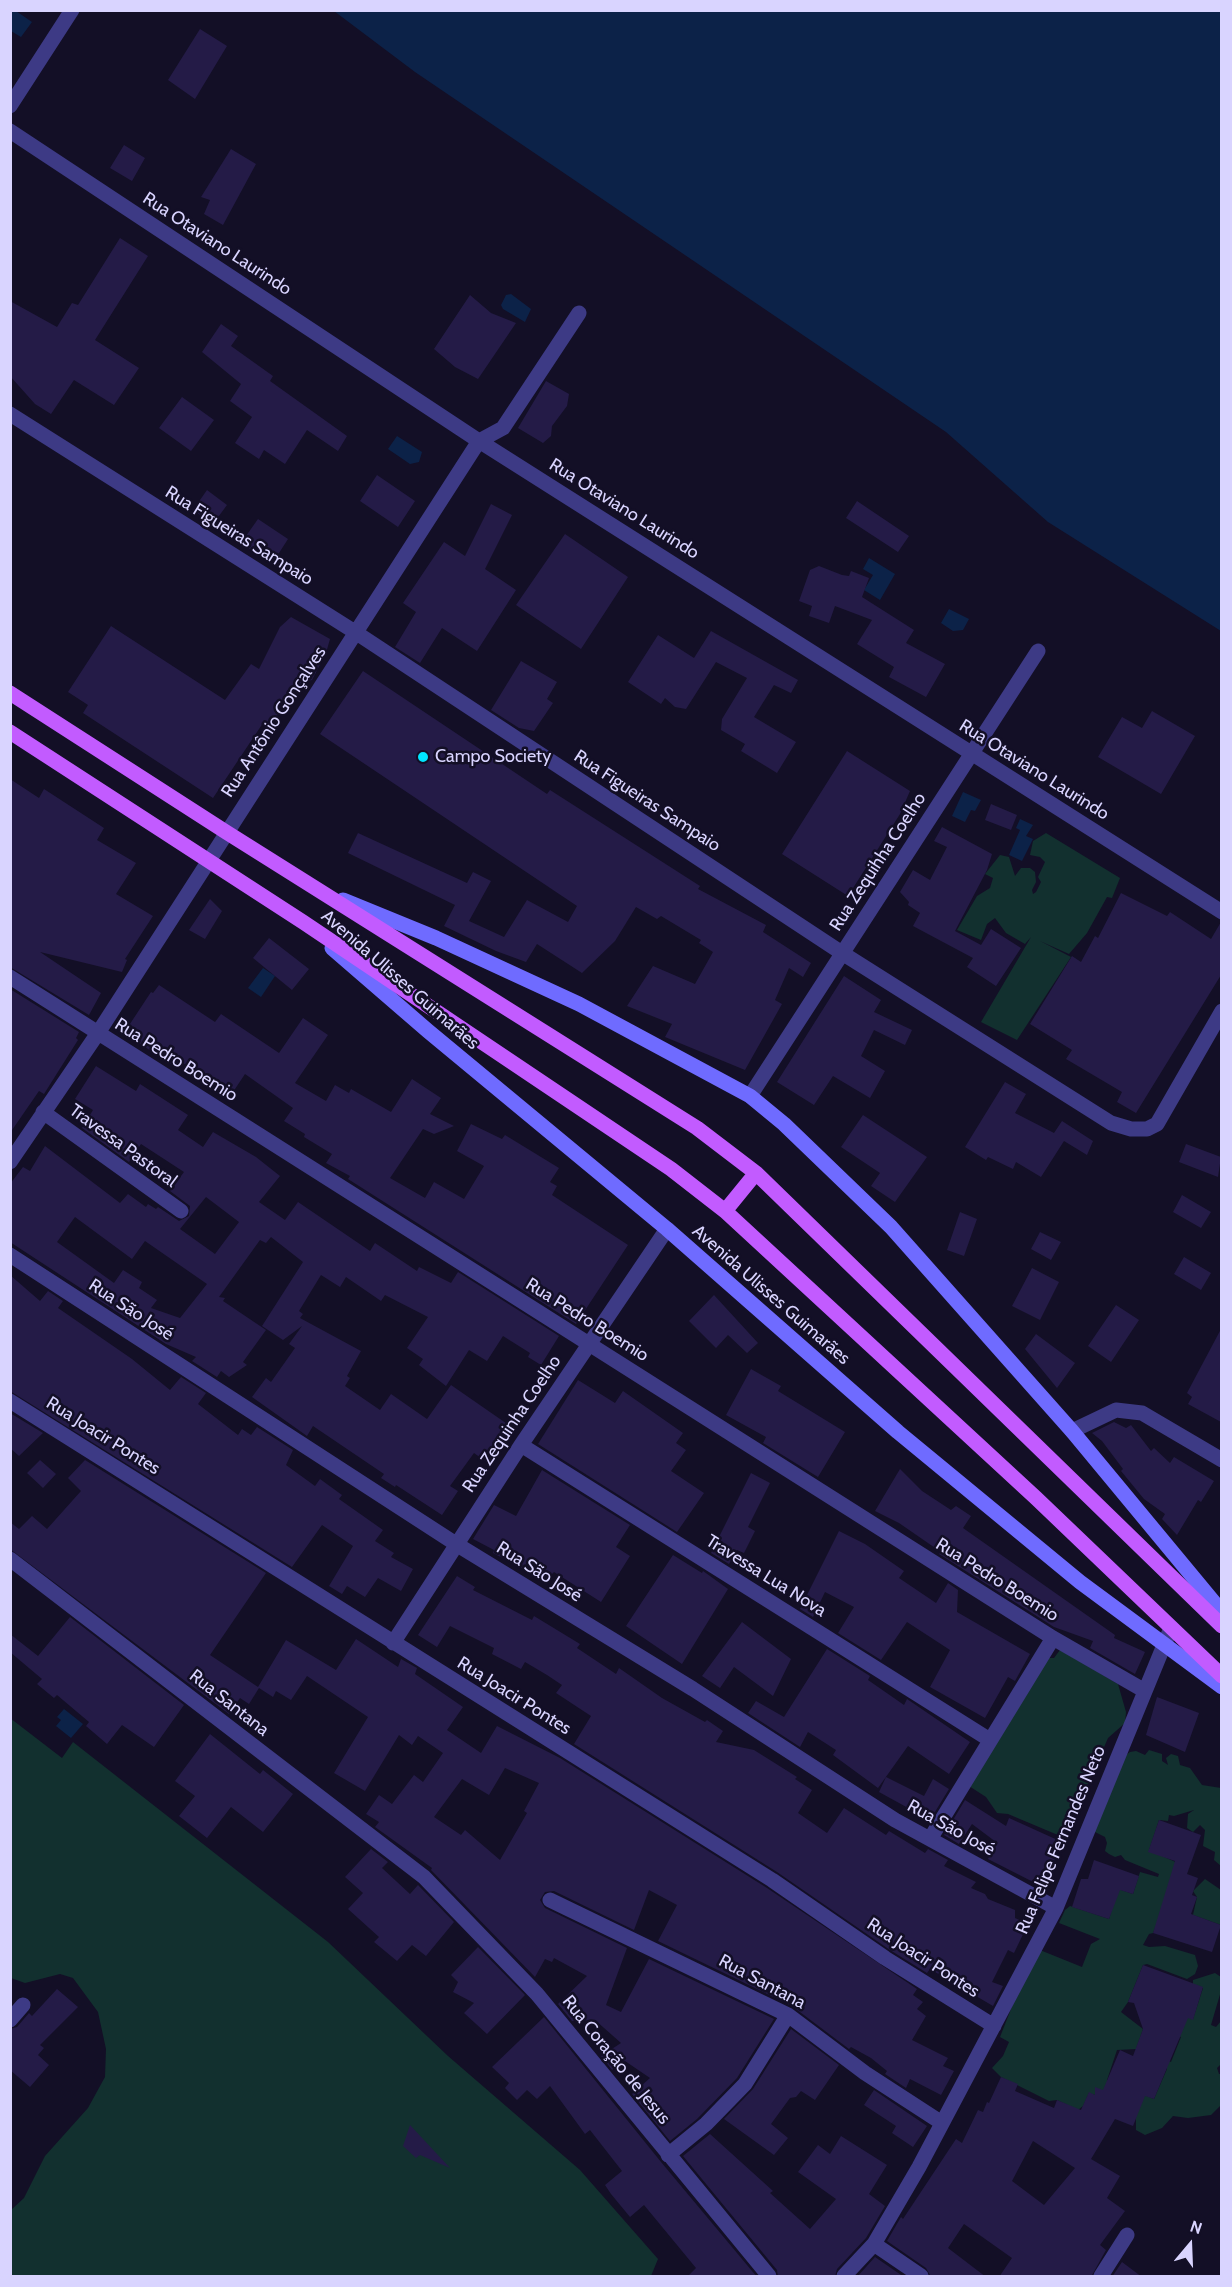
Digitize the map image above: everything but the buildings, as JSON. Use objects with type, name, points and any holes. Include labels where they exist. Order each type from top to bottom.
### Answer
[{"type":"main road","name":"Avenida Ulisses Guimarães","points":[[10,693],[226,832],[697,1128],[756,1173],[1221,1626]]},
{"type":"main road","name":"Avenida Ulisses Guimarães","points":[[10,732],[303,922],[671,1169],[725,1211],[1036,1498],[1221,1676]]},
{"type":"main road","points":[[725,1211],[756,1173]]},
{"type":"street","points":[[10,106],[72,10]]},
{"type":"street","name":"Rua Otaviano Laurindo","points":[[10,131],[479,441],[1221,912]]},
{"type":"street","name":"Rua Antônio Gonçalves","points":[[10,1162],[98,1033],[479,441],[503,428],[579,313]]},
{"type":"street","name":"Rua Figueiras Sampaio","points":[[10,414],[355,632],[842,953],[1111,1123],[1131,1129],[1147,1129],[1157,1124],[1221,1011]]},
{"type":"street","name":"Rua Zequihha Coelho","points":[[750,1096],[1038,651]]},
{"type":"street","name":"Avenida Ulisses Guimarães","points":[[326,894],[436,938],[579,1004],[750,1096],[784,1124],[891,1227],[1072,1431],[1221,1611]]},
{"type":"street","name":"Avenida Ulisses Guimarães","points":[[303,922],[428,1031],[667,1229],[898,1432],[1080,1582],[1164,1647],[1221,1687]]},
{"type":"street","name":"Rua Pedro Boemio","points":[[10,977],[1053,1638],[1145,1691]]},
{"type":"street","name":"Travessa Pastoral","points":[[43,1112],[181,1211]]},
{"type":"street","name":"Rua Zequinha Coelho","points":[[393,1642],[521,1445],[667,1229]]},
{"type":"street","name":"Rua São José","points":[[10,1255],[456,1544],[930,1839],[1056,1908]]},
{"type":"street","name":"Rua Joacir Pontes","points":[[10,1401],[772,1880],[885,1958],[994,2026]]},
{"type":"street","points":[[1072,1431],[1116,1410],[1142,1413],[1221,1460]]},
{"type":"street","name":"Travessa Lua Nova","points":[[521,1445],[990,1740]]},
{"type":"street","name":"Rua Santana","points":[[10,1559],[424,1877]]},
{"type":"street","name":"Rua Felipe Fernandes Neto","points":[[844,2277],[874,2244],[942,2123],[1056,1908],[1171,1628]]},
{"type":"street","points":[[930,1839],[1053,1638]]},
{"type":"street","name":"Rua Coração de Jesus","points":[[424,1877],[537,1994],[769,2277]]},
{"type":"street","name":"Rua Santana","points":[[550,1900],[788,2015],[865,2073],[942,2123]]},
{"type":"street","points":[[10,2020],[23,2005]]},
{"type":"street","points":[[668,2155],[706,2124],[745,2084],[788,2015]]},
{"type":"street","points":[[1101,2277],[1127,2235]]},
{"type":"street","points":[[874,2244],[921,2277]]},
{"type":"green space","points":[[1046,833],[1120,878],[1112,898],[1107,897],[1087,933],[1069,954],[1040,941],[1071,957],[1017,1040],[981,1022],[1031,937],[1025,944],[1006,933],[995,918],[987,924],[981,940],[957,930],[977,896],[990,888],[993,878],[985,874],[1000,855],[1009,857],[1015,876],[1021,868],[1030,868],[1035,872],[1036,882],[1032,890],[1033,894],[1036,892],[1041,882],[1038,877],[1045,862],[1040,857],[1030,855],[1033,841]]},
{"type":"green space","points":[[1060,1650],[1118,1684],[1126,1712],[1125,1723],[1108,1738],[1065,1838],[1008,1814],[997,1813],[986,1797],[969,1786],[1047,1658],[1054,1658]]},
{"type":"green space","points":[[10,1718],[62,1758],[73,1742],[328,1942],[448,2056],[580,2170],[658,2259],[651,2276],[11,2276],[11,2210],[24,2198],[45,2156],[88,2108],[105,2077],[106,2049],[98,2012],[73,1978],[60,1974],[25,1983],[11,1978]]},
{"type":"green space","points":[[1149,1750],[1162,1754],[1162,1761],[1168,1765],[1166,1758],[1171,1754],[1178,1756],[1180,1765],[1190,1768],[1202,1785],[1221,1788],[1221,1866],[1214,1860],[1215,1852],[1203,1846],[1205,1830],[1200,1825],[1193,1832],[1187,1828],[1188,1814],[1194,1810],[1174,1816],[1169,1815],[1168,1821],[1159,1820],[1149,1850],[1182,1865],[1153,1933],[1149,1934],[1143,1945],[1165,1946],[1195,1955],[1198,1966],[1195,1974],[1187,1979],[1147,1964],[1143,1965],[1128,2002],[1121,2012],[1143,2029],[1136,2049],[1117,2050],[1107,2080],[1154,2099],[1167,2069],[1166,2060],[1171,2062],[1181,2037],[1141,2022],[1147,2004],[1193,2019],[1203,1988],[1193,1984],[1193,1980],[1215,1973],[1221,1977],[1221,1991],[1211,2025],[1216,2027],[1221,2021],[1221,2064],[1217,2068],[1221,2074],[1221,2105],[1211,2115],[1188,2118],[1173,2116],[1162,2128],[1145,2135],[1136,2130],[1136,2118],[1095,2088],[1095,2095],[1089,2093],[1083,2106],[1078,2110],[1057,2100],[1049,2101],[1001,2077],[992,2068],[1003,2056],[1009,2042],[1000,2037],[1035,1948],[1082,1967],[1091,1944],[1100,1939],[1059,1923],[1065,1910],[1070,1906],[1109,1919],[1118,1889],[1133,1894],[1140,1872],[1158,1877],[1159,1874],[1125,1860],[1121,1855],[1115,1857],[1109,1854],[1105,1851],[1107,1843],[1105,1837],[1093,1831],[1117,1766],[1122,1766],[1122,1758],[1136,1751],[1145,1755]]},
{"type":"green space","points":[[1205,1879],[1221,1890],[1221,1925],[1193,1915],[1197,1897],[1193,1891]]},
{"type":"water","points":[[11,10],[32,22],[21,37],[11,31]]},
{"type":"water","points":[[334,11],[1221,11],[1221,631],[1048,522],[946,432],[415,72]]},
{"type":"water","points":[[511,294],[531,309],[525,322],[503,309],[501,305],[506,295]]},
{"type":"water","points":[[397,436],[422,452],[419,462],[410,464],[388,449]]},
{"type":"water","points":[[869,558],[895,574],[880,600],[864,590],[873,575],[863,569]]},
{"type":"water","points":[[949,609],[969,619],[963,630],[953,631],[941,623]]},
{"type":"water","points":[[963,792],[981,800],[975,811],[971,810],[965,822],[952,816]]},
{"type":"water","points":[[1020,819],[1033,825],[1026,836],[1033,839],[1022,861],[1009,855],[1020,830],[1016,828]]},
{"type":"water","points":[[263,968],[275,976],[261,997],[248,988]]},
{"type":"water","points":[[64,1709],[83,1724],[71,1738],[56,1726],[61,1720],[57,1717]]},
{"type":"place","name":"Campo Society","points":[[423,757]]}]
